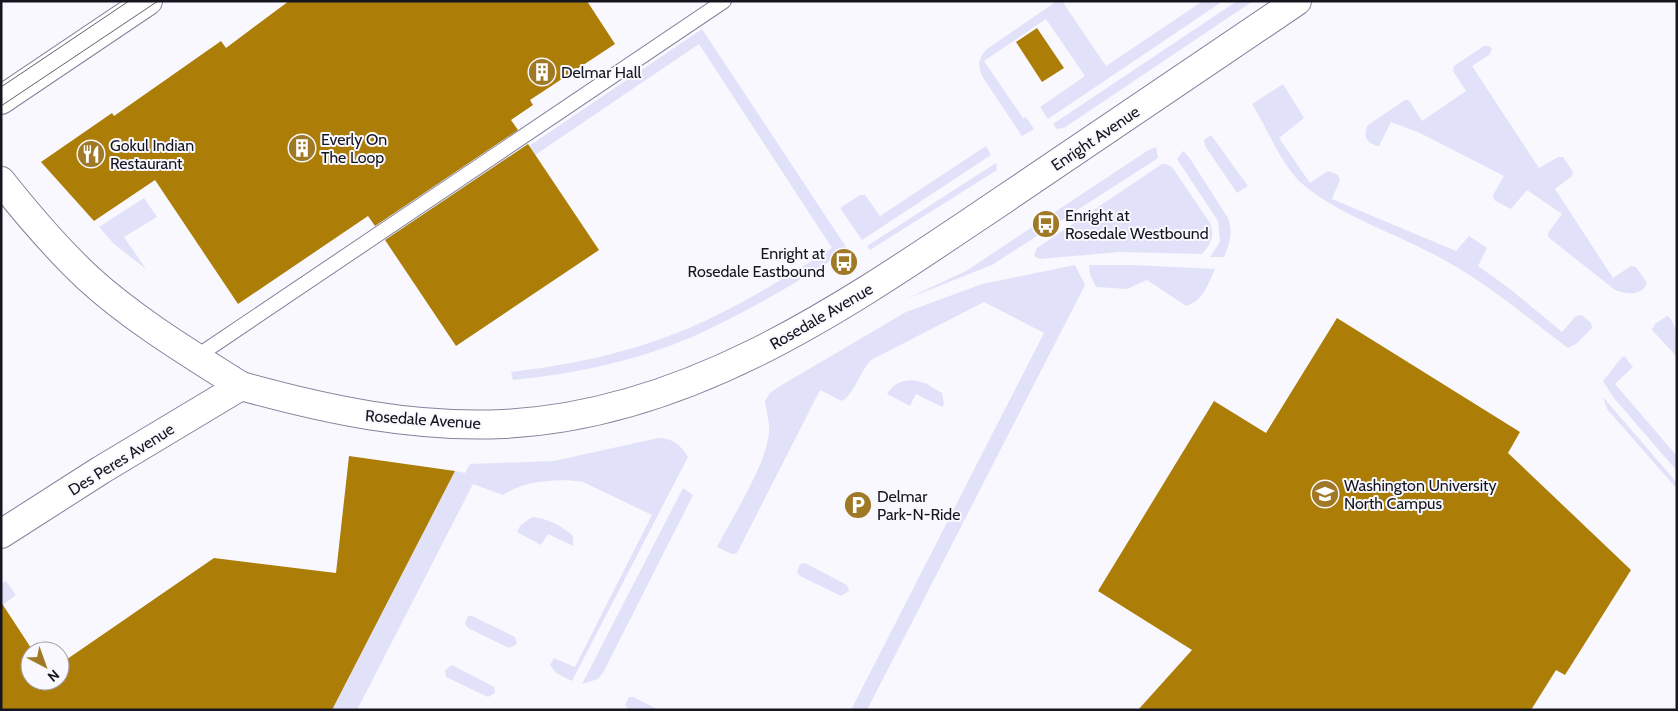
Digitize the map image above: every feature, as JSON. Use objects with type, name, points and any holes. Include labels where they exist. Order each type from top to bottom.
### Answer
[{"type":"street","points":[[1,100],[148,1]]},
{"type":"street","name":"Enright Avenue","points":[[893,274],[1297,1]]},
{"type":"street","name":"Rosedale Avenue","points":[[1,181],[51,241],[89,279],[140,318],[241,386],[337,411],[398,421],[457,425],[505,424],[558,418],[612,408],[665,392],[711,374],[810,324],[893,274]]},
{"type":"street","name":"Des Peres Avenue","points":[[1,534],[101,470],[241,386]]},
{"type":"lane","points":[[196,357],[724,1]]},
{"type":"shaded area","points":[[1057,1],[1062,1],[1106,66],[1203,1],[1223,1],[1048,119],[1040,107],[1085,76],[1046,19],[984,61],[1023,118],[1026,117],[1034,129],[1022,136],[982,76],[980,61],[987,49]]},
{"type":"shaded area","points":[[1237,1],[1253,1],[1064,128],[1057,129],[1053,124]]},
{"type":"shaded area","points":[[702,29],[848,250],[752,307],[692,337],[627,360],[582,370],[513,380],[511,372],[556,366],[624,351],[689,328],[708,320],[780,281],[832,248],[699,44],[535,155],[529,146]]},
{"type":"shaded area","points":[[1484,46],[1489,46],[1492,49],[1489,55],[1472,66],[1539,168],[1558,157],[1563,157],[1573,172],[1572,176],[1555,189],[1613,278],[1631,266],[1636,267],[1647,283],[1641,291],[1624,293],[1615,290],[1548,237],[1548,233],[1562,214],[1527,190],[1511,209],[1494,200],[1493,195],[1504,176],[1420,133],[1391,122],[1379,146],[1367,139],[1366,129],[1368,125],[1405,100],[1409,100],[1422,121],[1466,91],[1453,71],[1454,66]]},
{"type":"shaded area","points":[[1283,84],[1304,118],[1279,138],[1310,183],[1328,171],[1338,175],[1340,180],[1332,199],[1456,251],[1469,236],[1487,248],[1478,266],[1510,289],[1562,332],[1576,316],[1582,315],[1591,323],[1592,328],[1576,344],[1568,348],[1472,276],[1421,248],[1336,207],[1306,187],[1290,170],[1252,104]]},
{"type":"shaded area","points":[[1211,135],[1248,186],[1237,193],[1205,146],[1204,140]]},
{"type":"shaded area","points":[[986,146],[991,155],[862,240],[840,208],[860,195],[865,195],[880,216]]},
{"type":"shaded area","points":[[1156,147],[1158,158],[992,265],[906,299],[966,271],[1147,151]]},
{"type":"shaded area","points":[[1183,151],[1189,157],[1228,218],[1230,238],[1224,257],[1210,257],[1220,242],[1218,221],[1177,159]]},
{"type":"shaded area","points":[[996,163],[997,170],[870,250],[867,246]]},
{"type":"shaded area","points":[[1162,164],[1172,167],[1210,223],[1211,240],[1202,254],[1119,252],[1040,259],[1034,256],[1037,248]]},
{"type":"shaded area","points":[[144,198],[157,217],[124,237],[146,269],[114,244],[99,227]]},
{"type":"shaded area","points":[[1075,265],[1085,285],[867,710],[851,710],[1044,333],[984,302],[871,360],[850,393],[842,401],[820,390],[737,553],[732,554],[717,547],[763,458],[769,428],[765,401],[770,393],[780,386],[906,312],[982,284]]},
{"type":"shaded area","points":[[1089,265],[1215,269],[1201,296],[1192,304],[1186,306],[1147,280],[1127,289],[1096,287],[1090,274]]},
{"type":"shaded area","points":[[1667,316],[1671,319],[1675,328],[1677,357],[1652,330],[1655,324]]},
{"type":"shaded area","points":[[1622,357],[1625,357],[1633,367],[1615,384],[1677,456],[1677,471],[1613,397],[1603,381]]},
{"type":"shaded area","points":[[913,380],[925,383],[942,393],[944,404],[942,407],[916,394],[910,406],[887,394],[898,383]]},
{"type":"shaded area","points":[[1603,397],[1677,483],[1677,489],[1607,409]]},
{"type":"shaded area","points":[[658,438],[668,439],[676,443],[688,457],[572,681],[556,673],[550,665],[554,658],[575,667],[652,515],[583,482],[563,480],[542,482],[521,486],[503,495],[473,484],[357,710],[332,710],[455,471],[465,473],[470,464],[554,461]]},
{"type":"shaded area","points":[[683,488],[693,495],[604,671],[598,679],[582,684]]},
{"type":"shaded area","points":[[532,517],[549,521],[564,529],[573,536],[573,546],[548,534],[541,545],[517,532],[520,526]]},
{"type":"shaded area","points":[[805,563],[847,585],[849,591],[841,596],[800,576],[797,572],[800,564]]},
{"type":"shaded area","points":[[6,581],[16,595],[1,606],[1,584]]},
{"type":"shaded area","points":[[468,616],[472,616],[515,637],[517,644],[509,648],[468,628],[465,624]]},
{"type":"shaded area","points":[[452,665],[494,687],[495,693],[488,697],[446,677],[445,670]]},
{"type":"shaded area","points":[[629,697],[633,697],[659,710],[629,710],[625,705]]},
{"type":"building","name":"Everly On The Loop","points":[[289,1],[587,1],[615,44],[530,100],[533,105],[511,120],[518,130],[375,226],[368,216],[238,304],[155,180],[94,221],[41,162],[112,113],[114,116],[221,41],[226,48]]},
{"type":"building","points":[[1037,28],[1064,68],[1042,82],[1016,42]]},
{"type":"building","points":[[528,144],[599,250],[456,346],[385,240]]},
{"type":"building","name":"Washington University North Campus","points":[[1337,318],[1520,432],[1508,453],[1631,570],[1565,675],[1556,670],[1531,710],[1138,710],[1192,650],[1098,591],[1214,401],[1266,433]]},
{"type":"building","points":[[349,456],[455,471],[332,710],[1,710],[1,602],[26,641],[20,641],[20,691],[70,691],[70,657],[214,558],[336,573]]},
{"type":"tram line","points":[[1,87],[129,1]]},
{"type":"tram line","points":[[1,106],[158,1]]},
{"type":"place","name":"Delmar Hall","points":[[542,72]]},
{"type":"place","name":"Everly On The Loop","points":[[302,148]]},
{"type":"place","name":"Gokul Indian Restaurant","points":[[91,154]]},
{"type":"place","name":"Enright at Rosedale Westbound","points":[[1046,224]]},
{"type":"place","name":"Enright at Rosedale Eastbound","points":[[844,262]]},
{"type":"place","name":"Washington University North Campus","points":[[1325,494]]},
{"type":"place","name":"Delmar Park-N-Ride","points":[[858,505]]}]
